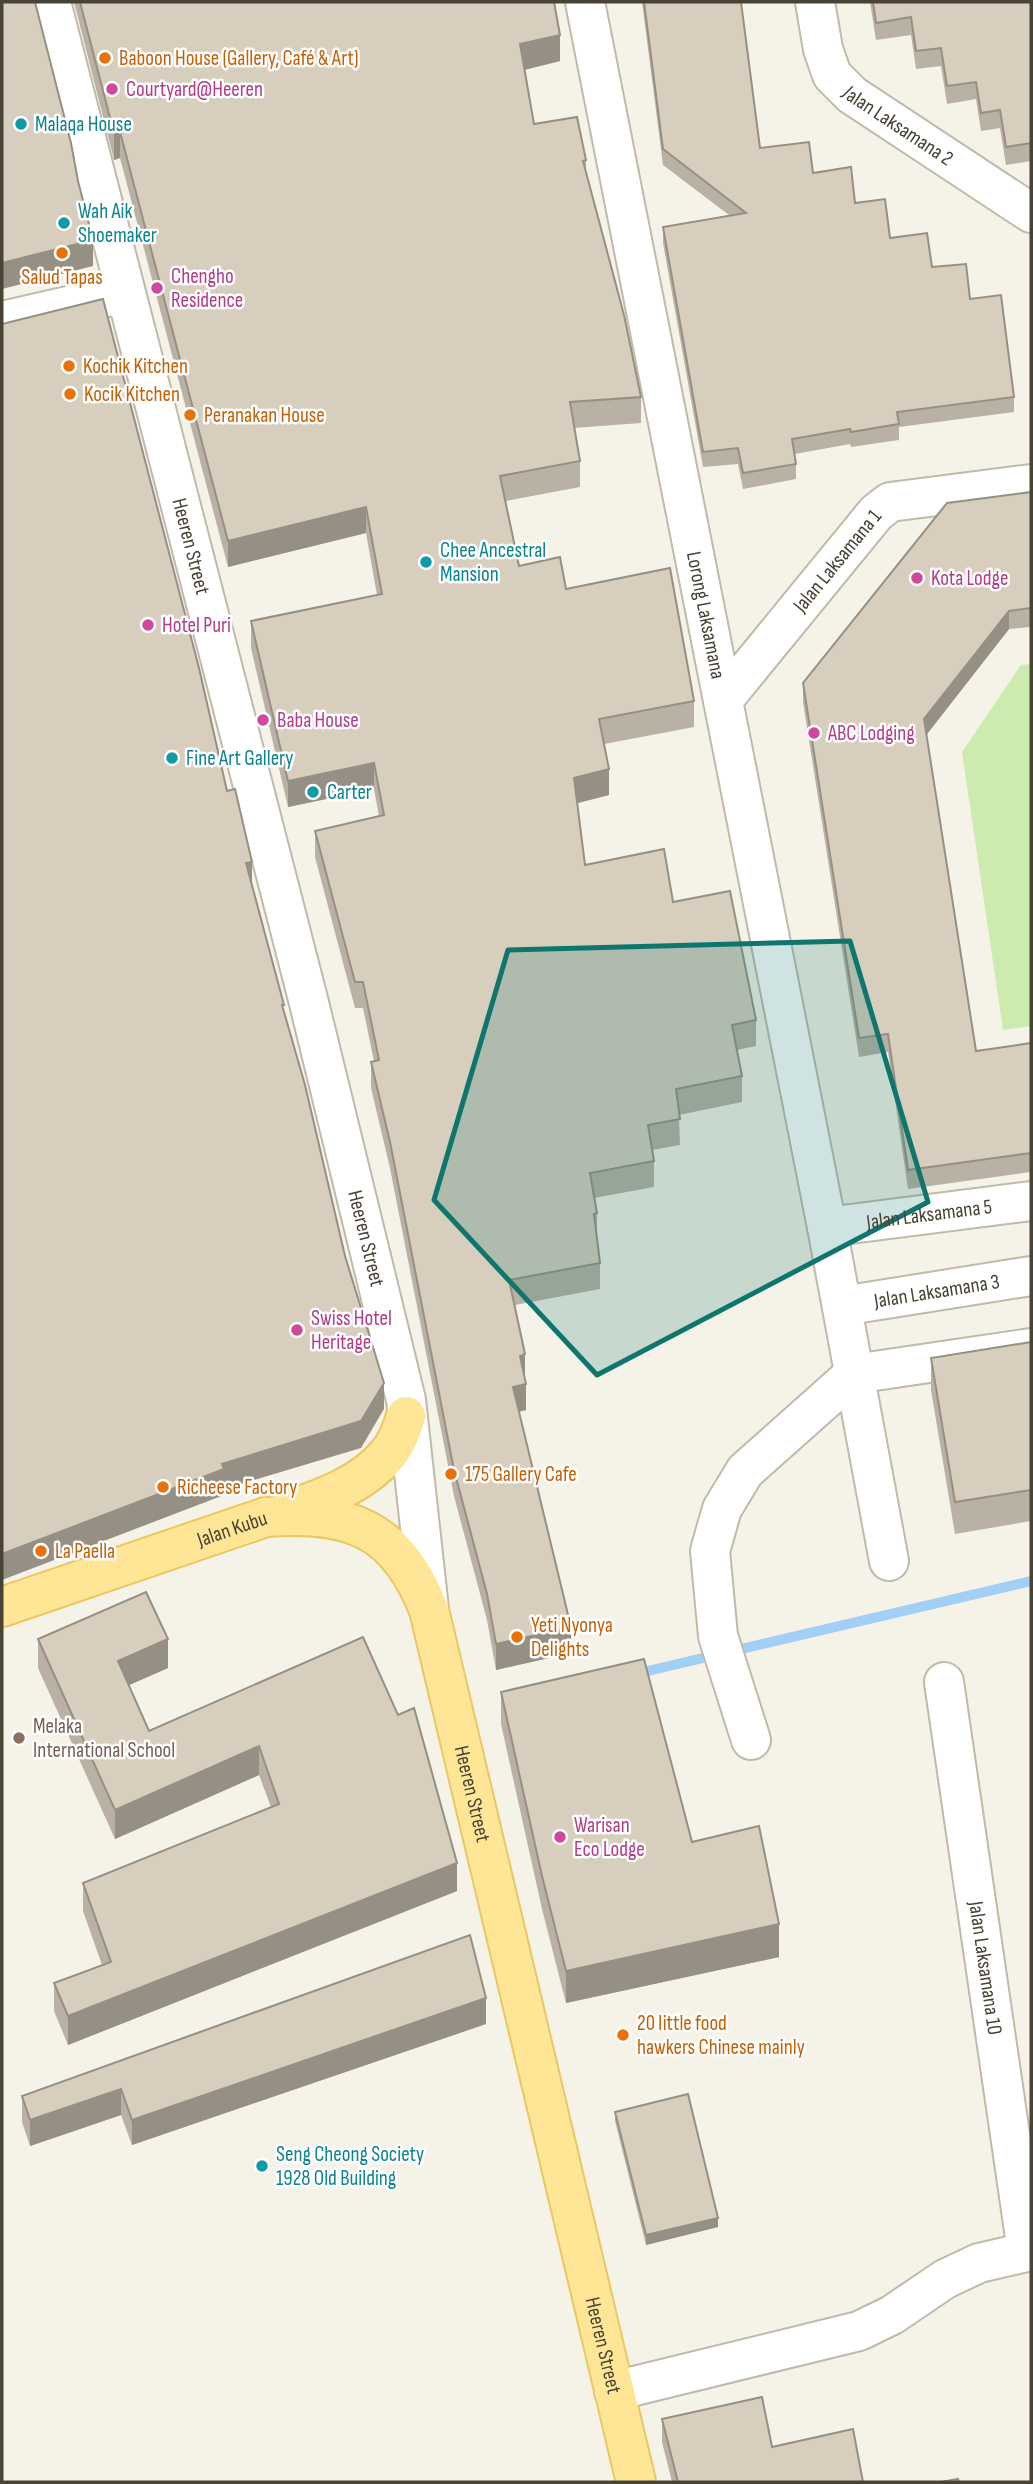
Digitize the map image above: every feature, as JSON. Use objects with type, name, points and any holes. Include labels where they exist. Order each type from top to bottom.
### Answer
[{"type":"main road","points":[[266,1517],[310,1503],[368,1473],[387,1455],[399,1438],[406,1416]]},
{"type":"main road","name":"Jalan Kubu","points":[[2,1607],[266,1517],[296,1515],[325,1516],[353,1523],[377,1537],[403,1558],[419,1583],[429,1610]]},
{"type":"main road","name":"Heeren Street","points":[[429,1610],[636,2482]]},
{"type":"street","name":"Heeren Street","points":[[51,2],[309,1003],[406,1400],[429,1610]]},
{"type":"street","name":"Lorong Laksamana","points":[[585,2],[827,1227],[890,1561]]},
{"type":"street","name":"Jalan Laksamana 2","points":[[815,2],[823,49],[832,75],[852,94],[1031,213]]},
{"type":"street","points":[[2,321],[125,293]]},
{"type":"street","name":"Jalan Laksamana 1","points":[[723,700],[876,513],[890,502],[1031,484]]},
{"type":"street","name":"Jalan Laksamana 5","points":[[827,1227],[1031,1200]]},
{"type":"street","name":"Jalan Laksamana 3","points":[[842,1306],[1031,1276]]},
{"type":"street","points":[[751,1740],[718,1636],[710,1551],[722,1509],[745,1471],[854,1374],[1031,1348]]},
{"type":"street","name":"Jalan Laksamana 10","points":[[944,1682],[1029,2251]]},
{"type":"street","points":[[614,2391],[859,2331],[892,2315],[945,2279],[979,2263],[1029,2251]]},
{"type":"highlighted area","points":[[850,941],[928,1202],[597,1375],[434,1200],[508,950]]},
{"type":"green space","points":[[1031,664],[1031,1026],[1003,1030],[962,752],[1021,665]]},
{"type":"building","points":[[2,2],[35,2],[93,240],[2,263]]},
{"type":"building","points":[[80,2],[554,2],[560,35],[520,44],[534,124],[577,117],[586,160],[583,161],[624,315],[641,397],[570,402],[580,461],[500,476],[519,566],[560,557],[566,589],[670,568],[694,701],[599,719],[609,769],[574,778],[585,865],[664,849],[673,902],[730,891],[756,1020],[732,1025],[742,1076],[676,1089],[680,1119],[648,1125],[654,1161],[590,1173],[597,1213],[594,1214],[600,1263],[509,1280],[525,1354],[520,1356],[526,1384],[513,1387],[571,1627],[496,1644],[487,1594],[454,1470],[390,1142],[371,1062],[379,1060],[363,982],[355,982],[315,831],[384,815],[374,763],[288,781],[251,621],[382,594],[366,507],[228,541],[120,132],[114,133]]},
{"type":"building","points":[[644,2],[741,2],[760,148],[809,142],[813,173],[851,167],[855,203],[885,199],[890,238],[927,233],[932,267],[966,264],[970,299],[1001,295],[1014,397],[897,412],[899,424],[792,439],[796,464],[743,473],[738,448],[703,452],[663,227],[746,213],[663,149]]},
{"type":"building","points":[[873,2],[1031,2],[1031,143],[1006,147],[1000,110],[981,113],[976,82],[947,86],[941,48],[916,51],[911,17],[876,23]]},
{"type":"building","points":[[103,299],[199,668],[227,791],[235,789],[252,862],[246,863],[305,1085],[345,1256],[384,1383],[361,1421],[222,1464],[224,1469],[2,1554],[2,324]]},
{"type":"building","points":[[1031,492],[1031,608],[1009,611],[924,719],[976,1051],[1031,1043],[1031,1153],[908,1170],[888,1034],[859,1038],[803,683],[947,503]]},
{"type":"building","points":[[1031,1342],[1031,1490],[955,1502],[931,1358]]},
{"type":"building","points":[[146,1592],[168,1639],[118,1661],[149,1731],[363,1637],[398,1715],[414,1708],[457,1863],[68,2016],[54,1983],[111,1962],[83,1883],[279,1804],[259,1746],[115,1810],[38,1639]]},
{"type":"building","points":[[644,1659],[692,1842],[759,1826],[779,1924],[566,1971],[501,1692]]},
{"type":"building","points":[[470,1935],[486,1998],[132,2120],[121,2089],[30,2120],[22,2096]]},
{"type":"building","points":[[688,2094],[718,2218],[646,2235],[615,2112]]},
{"type":"building","points":[[762,2397],[772,2447],[853,2429],[863,2482],[678,2482],[662,2419]]},
{"type":"waterway","points":[[635,1674],[1031,1581]]},
{"type":"place","name":"Baboon House (Gallery, Café & Art)","points":[[105,58]]},
{"type":"place","name":"Courtyard@Heeren","points":[[112,89]]},
{"type":"place","name":"Malaqa House","points":[[21,124]]},
{"type":"place","name":"Wah Aik Shoemaker","points":[[64,223]]},
{"type":"place","name":"Salud Tapas","points":[[62,253]]},
{"type":"place","name":"Chengho Residence","points":[[157,288]]},
{"type":"place","name":"Kochik Kitchen","points":[[69,366]]},
{"type":"place","name":"Kocik Kitchen","points":[[70,394]]},
{"type":"place","name":"Peranakan House","points":[[190,415]]},
{"type":"place","name":"Chee Ancestral Mansion","points":[[426,562]]},
{"type":"place","name":"Kota Lodge","points":[[917,578]]},
{"type":"place","name":"Hotel Puri","points":[[148,625]]},
{"type":"place","name":"Baba House","points":[[263,720]]},
{"type":"place","name":"ABC Lodging","points":[[814,733]]},
{"type":"place","name":"Fine Art Gallery","points":[[172,758]]},
{"type":"place","name":"Carter","points":[[313,792]]},
{"type":"place","name":"Swiss Hotel Heritage","points":[[297,1330]]},
{"type":"place","name":"175 Gallery Cafe","points":[[451,1474]]},
{"type":"place","name":"Richeese Factory","points":[[163,1487]]},
{"type":"place","name":"La Paella","points":[[41,1551]]},
{"type":"place","name":"Yeti Nyonya Delights","points":[[517,1637]]},
{"type":"place","name":"Melaka International School","points":[[19,1738]]},
{"type":"place","name":"Warisan Eco Lodge","points":[[560,1837]]},
{"type":"place","name":"20 little food hawkers Chinese mainly","points":[[623,2035]]},
{"type":"place","name":"Seng Cheong Society 1928 Old Building","points":[[262,2166]]}]
